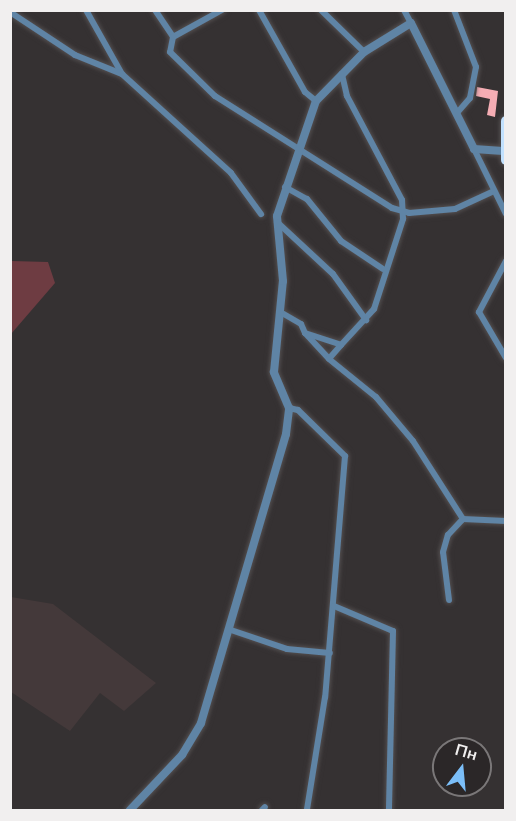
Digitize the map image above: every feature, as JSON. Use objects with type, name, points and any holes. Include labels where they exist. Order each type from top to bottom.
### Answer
[{"type":"highway","points":[[504,156],[506,121]]},
{"type":"street","points":[[86,10],[122,74],[231,173],[261,214]]},
{"type":"street","points":[[156,10],[173,37],[170,52],[186,71],[246,118],[402,211],[455,209],[494,191]]},
{"type":"street","points":[[173,37],[222,10]]},
{"type":"street","points":[[259,10],[305,92],[316,101]]},
{"type":"street","points":[[321,10],[364,52]]},
{"type":"street","points":[[404,10],[506,214]]},
{"type":"street","points":[[454,10],[476,67],[470,98],[456,114]]},
{"type":"street","points":[[10,12],[75,55],[122,74]]},
{"type":"street","points":[[130,810],[194,739],[286,434],[289,408],[274,372],[282,313],[277,222],[285,187],[316,101],[364,52],[411,23]]},
{"type":"street","points":[[329,359],[366,320],[402,211],[402,200],[347,96],[342,74]]},
{"type":"street","points":[[474,149],[504,156]]},
{"type":"street","points":[[285,187],[307,200],[342,241],[383,269]]},
{"type":"street","points":[[277,222],[333,274],[366,320]]},
{"type":"street","points":[[506,261],[479,312],[506,358]]},
{"type":"street","points":[[282,313],[301,324],[305,333],[329,359],[383,406],[464,519]]},
{"type":"street","points":[[305,333],[341,345]]},
{"type":"street","points":[[289,408],[298,410],[345,456],[330,653],[307,810]]},
{"type":"street","points":[[449,600],[443,552],[448,535],[464,519],[506,521]]},
{"type":"street","points":[[334,606],[393,632],[389,810]]},
{"type":"street","points":[[228,629],[287,649],[330,653]]},
{"type":"shaded area","points":[[11,261],[48,262],[55,283],[11,334]]},
{"type":"shaded area","points":[[11,597],[53,604],[156,683],[124,711],[100,693],[70,731],[11,692]]},
{"type":"building","points":[[477,87],[498,91],[495,117],[487,115],[490,99],[476,96]]}]
